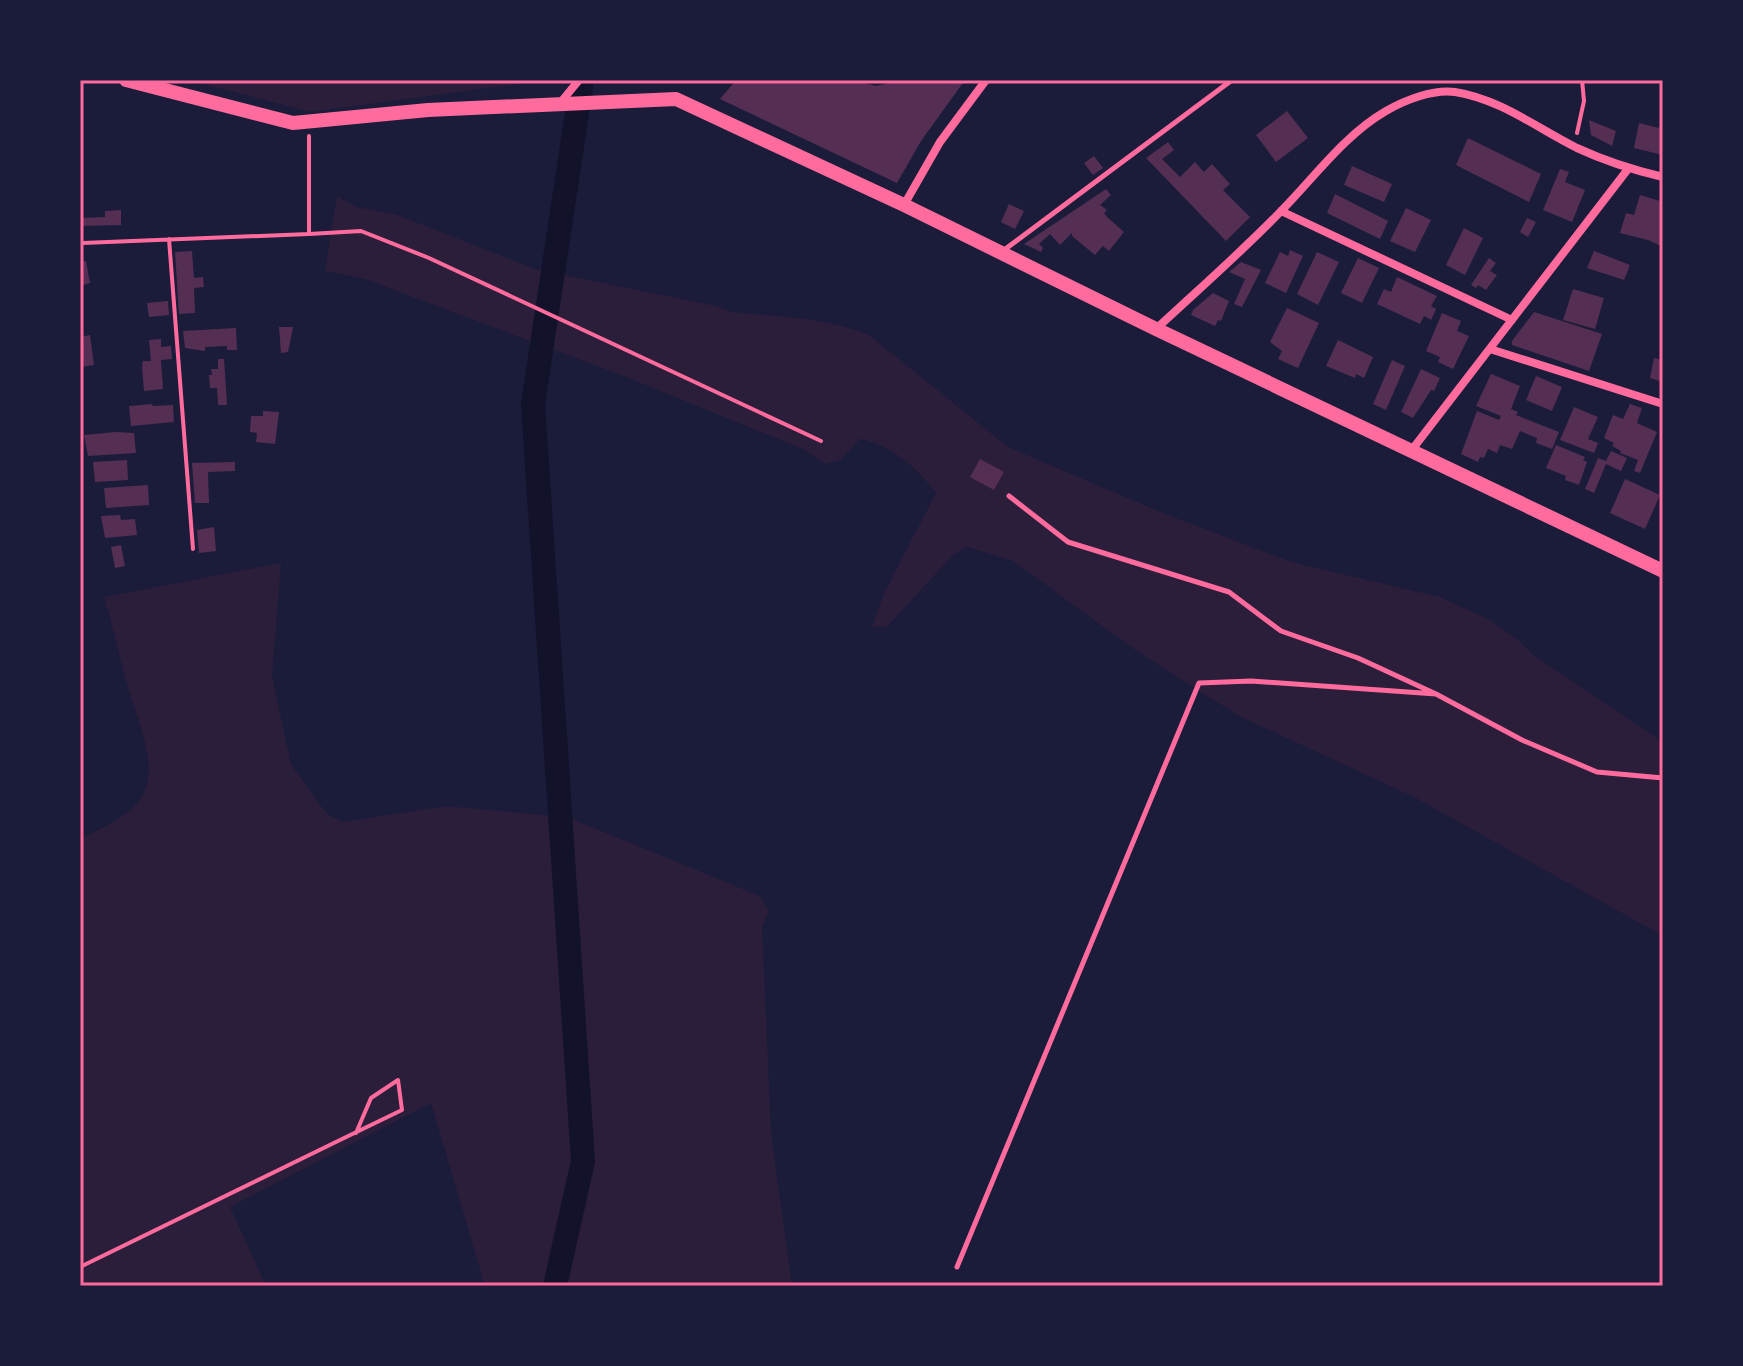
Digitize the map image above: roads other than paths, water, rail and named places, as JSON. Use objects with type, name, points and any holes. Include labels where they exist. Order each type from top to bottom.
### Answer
[{"type":"street","points":[[126,80],[293,123],[428,110],[676,99],[904,205],[1663,571]]},
{"type":"street","points":[[561,102],[579,80]]},
{"type":"street","points":[[904,205],[940,142],[986,80]]},
{"type":"street","points":[[1156,329],[1281,211],[1351,138],[1385,112],[1423,95],[1453,92],[1488,102],[1533,122],[1576,147],[1628,169],[1663,177]]},
{"type":"street","points":[[1411,451],[1628,169]]},
{"type":"street","points":[[1281,211],[1512,320]]},
{"type":"street","points":[[1490,349],[1663,404]]},
{"type":"lane","points":[[1000,253],[1232,80]]},
{"type":"lane","points":[[1009,496],[1068,542],[1229,592],[1281,631],[1358,658],[1436,694],[1522,740],[1597,772],[1663,778]]},
{"type":"lane","points":[[957,1267],[1199,683],[1251,681],[1436,694]]},
{"type":"waterway","points":[[555,1286],[583,1161],[533,404],[582,80]]}]
